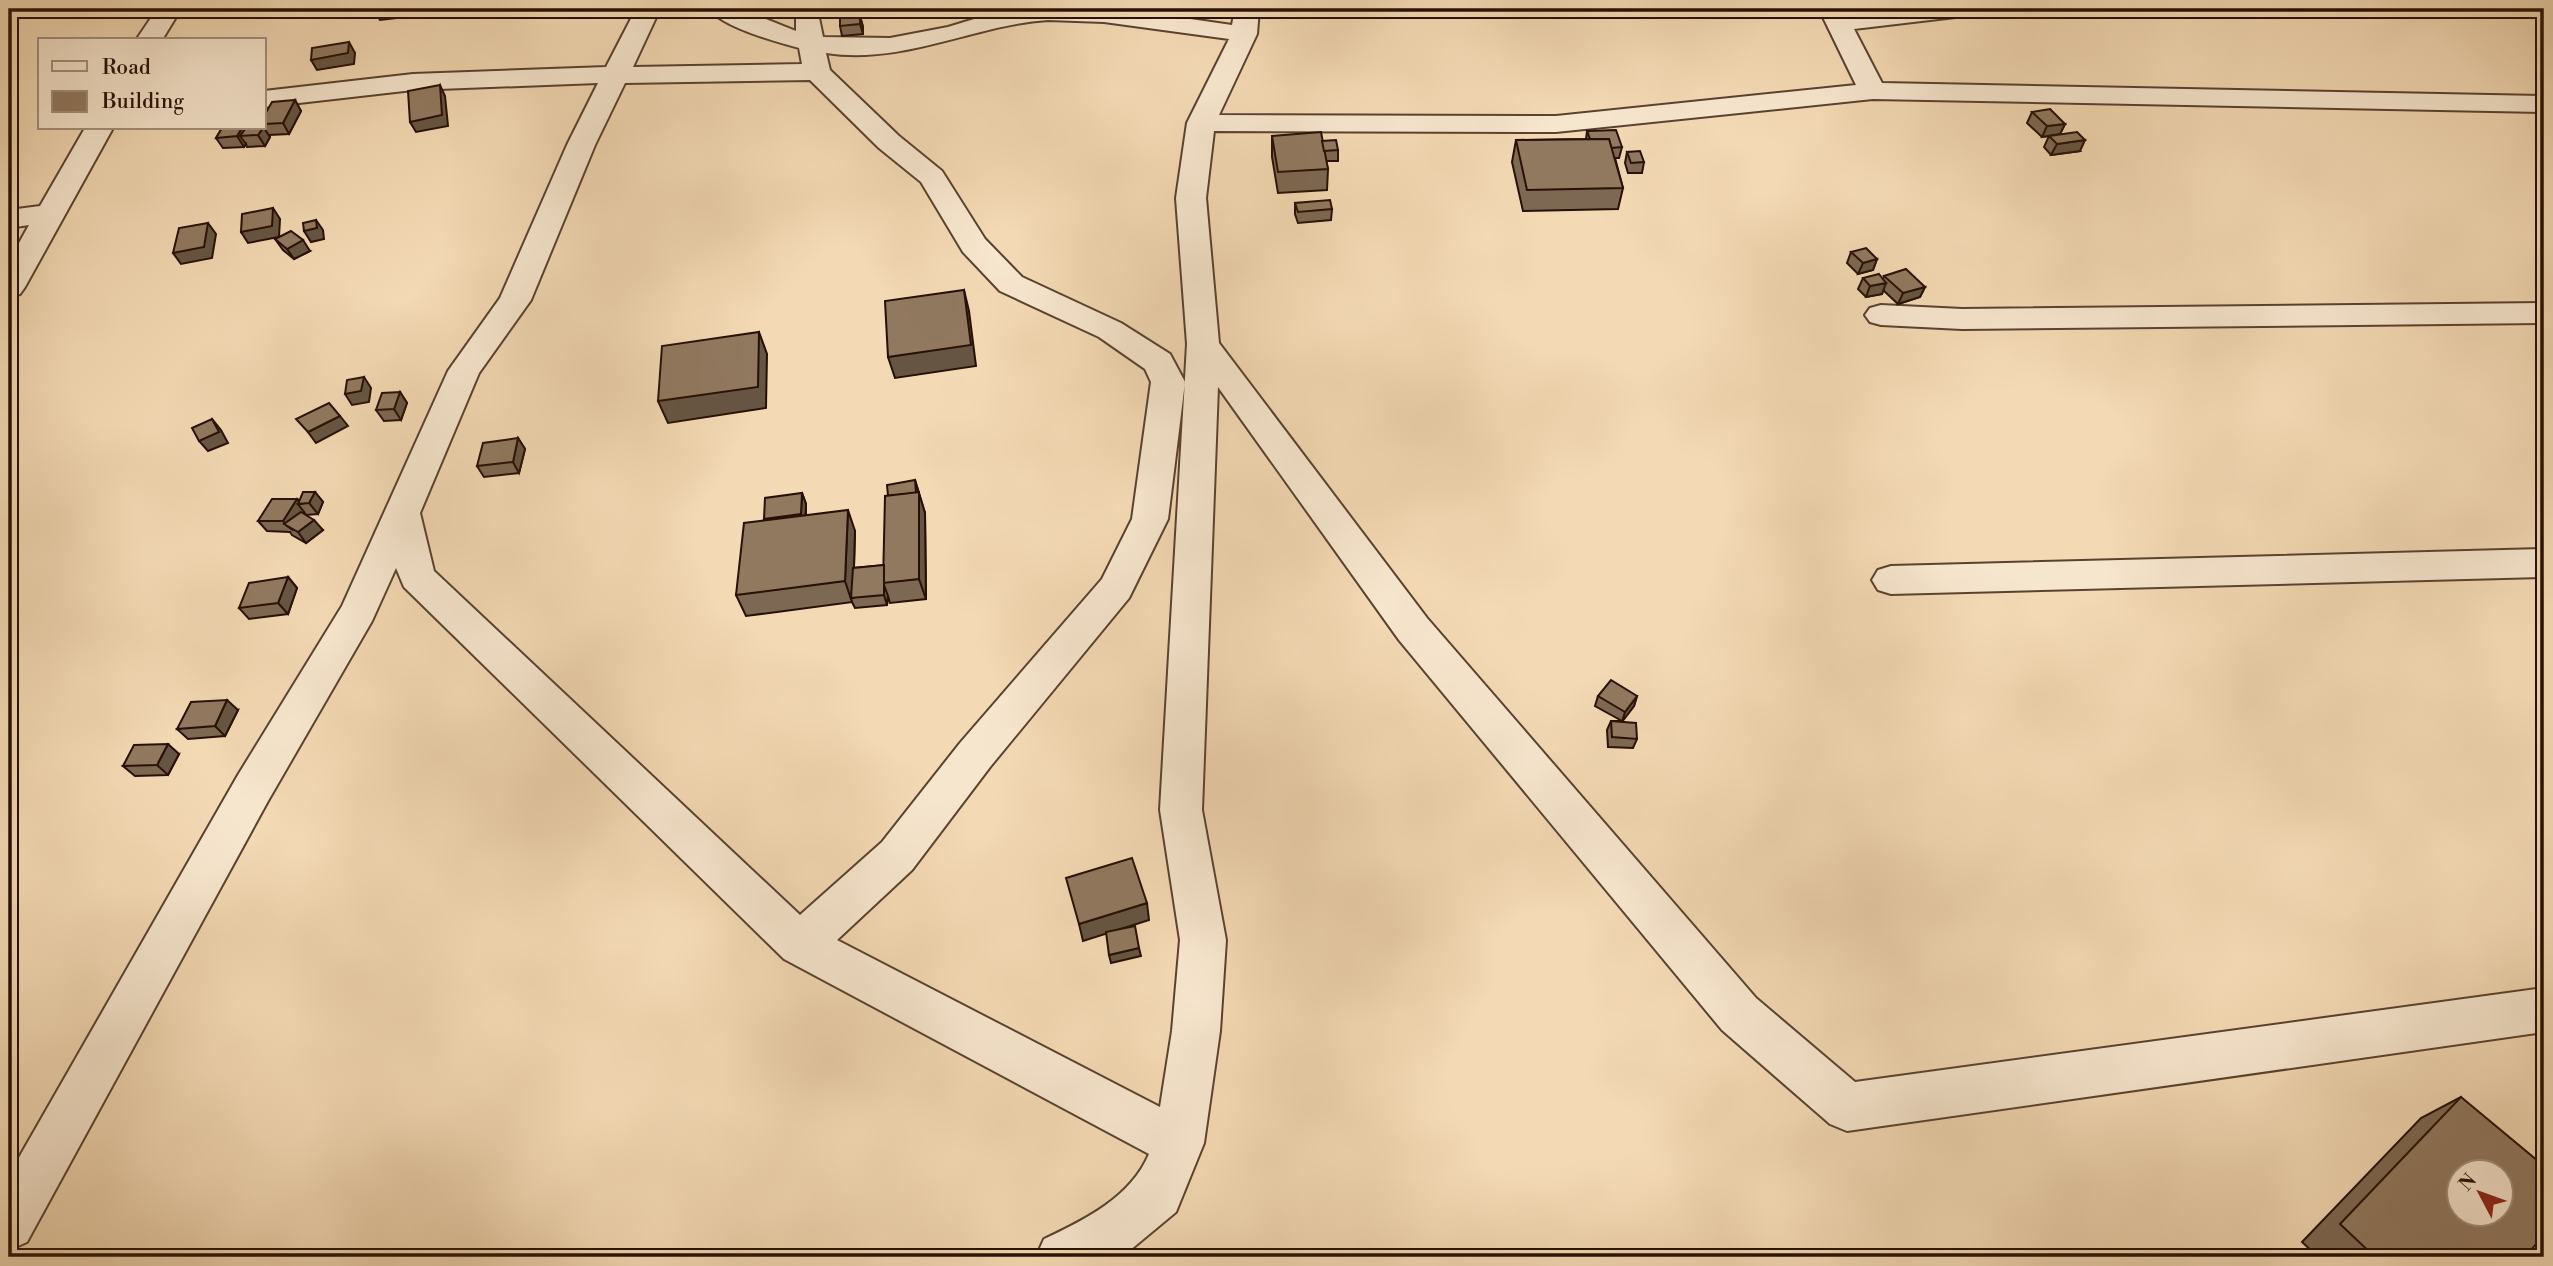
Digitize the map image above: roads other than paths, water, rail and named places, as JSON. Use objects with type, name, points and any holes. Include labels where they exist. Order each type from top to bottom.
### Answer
[{"type":"street","points":[[150,38],[169,9]]},
{"type":"street","points":[[9,1224],[253,788],[359,611],[464,371],[514,300],[580,145],[602,107],[615,74],[648,9]]},
{"type":"street","points":[[722,9],[814,58],[889,142],[932,177],[974,245],[1011,284],[1110,330],[1158,362],[1168,383],[1150,519],[1116,588],[975,755],[897,856],[800,944]]},
{"type":"street","points":[[808,9],[806,18],[814,58]]},
{"type":"street","points":[[1872,91],[1835,16],[1964,9]]},
{"type":"street","points":[[266,99],[413,82],[615,74],[814,58],[861,48],[925,40],[1019,14],[1074,12],[1246,22],[1201,123],[1191,198],[1203,344],[1181,810],[1203,940],[1196,1031],[1179,1143],[1158,1194],[1105,1238],[1062,1257]]},
{"type":"street","points":[[1201,123],[1556,124],[1872,91],[2544,104]]},
{"type":"street","points":[[9,287],[98,130]]},
{"type":"street","points":[[9,219],[52,214]]},
{"type":"street","points":[[1881,315],[1962,320],[2544,313]]},
{"type":"street","points":[[1203,344],[1413,629],[1739,1014],[1847,1107],[2544,1010]]},
{"type":"street","points":[[402,514],[417,577],[800,944],[1179,1143]]},
{"type":"street","points":[[1891,580],[2544,563]]}]
